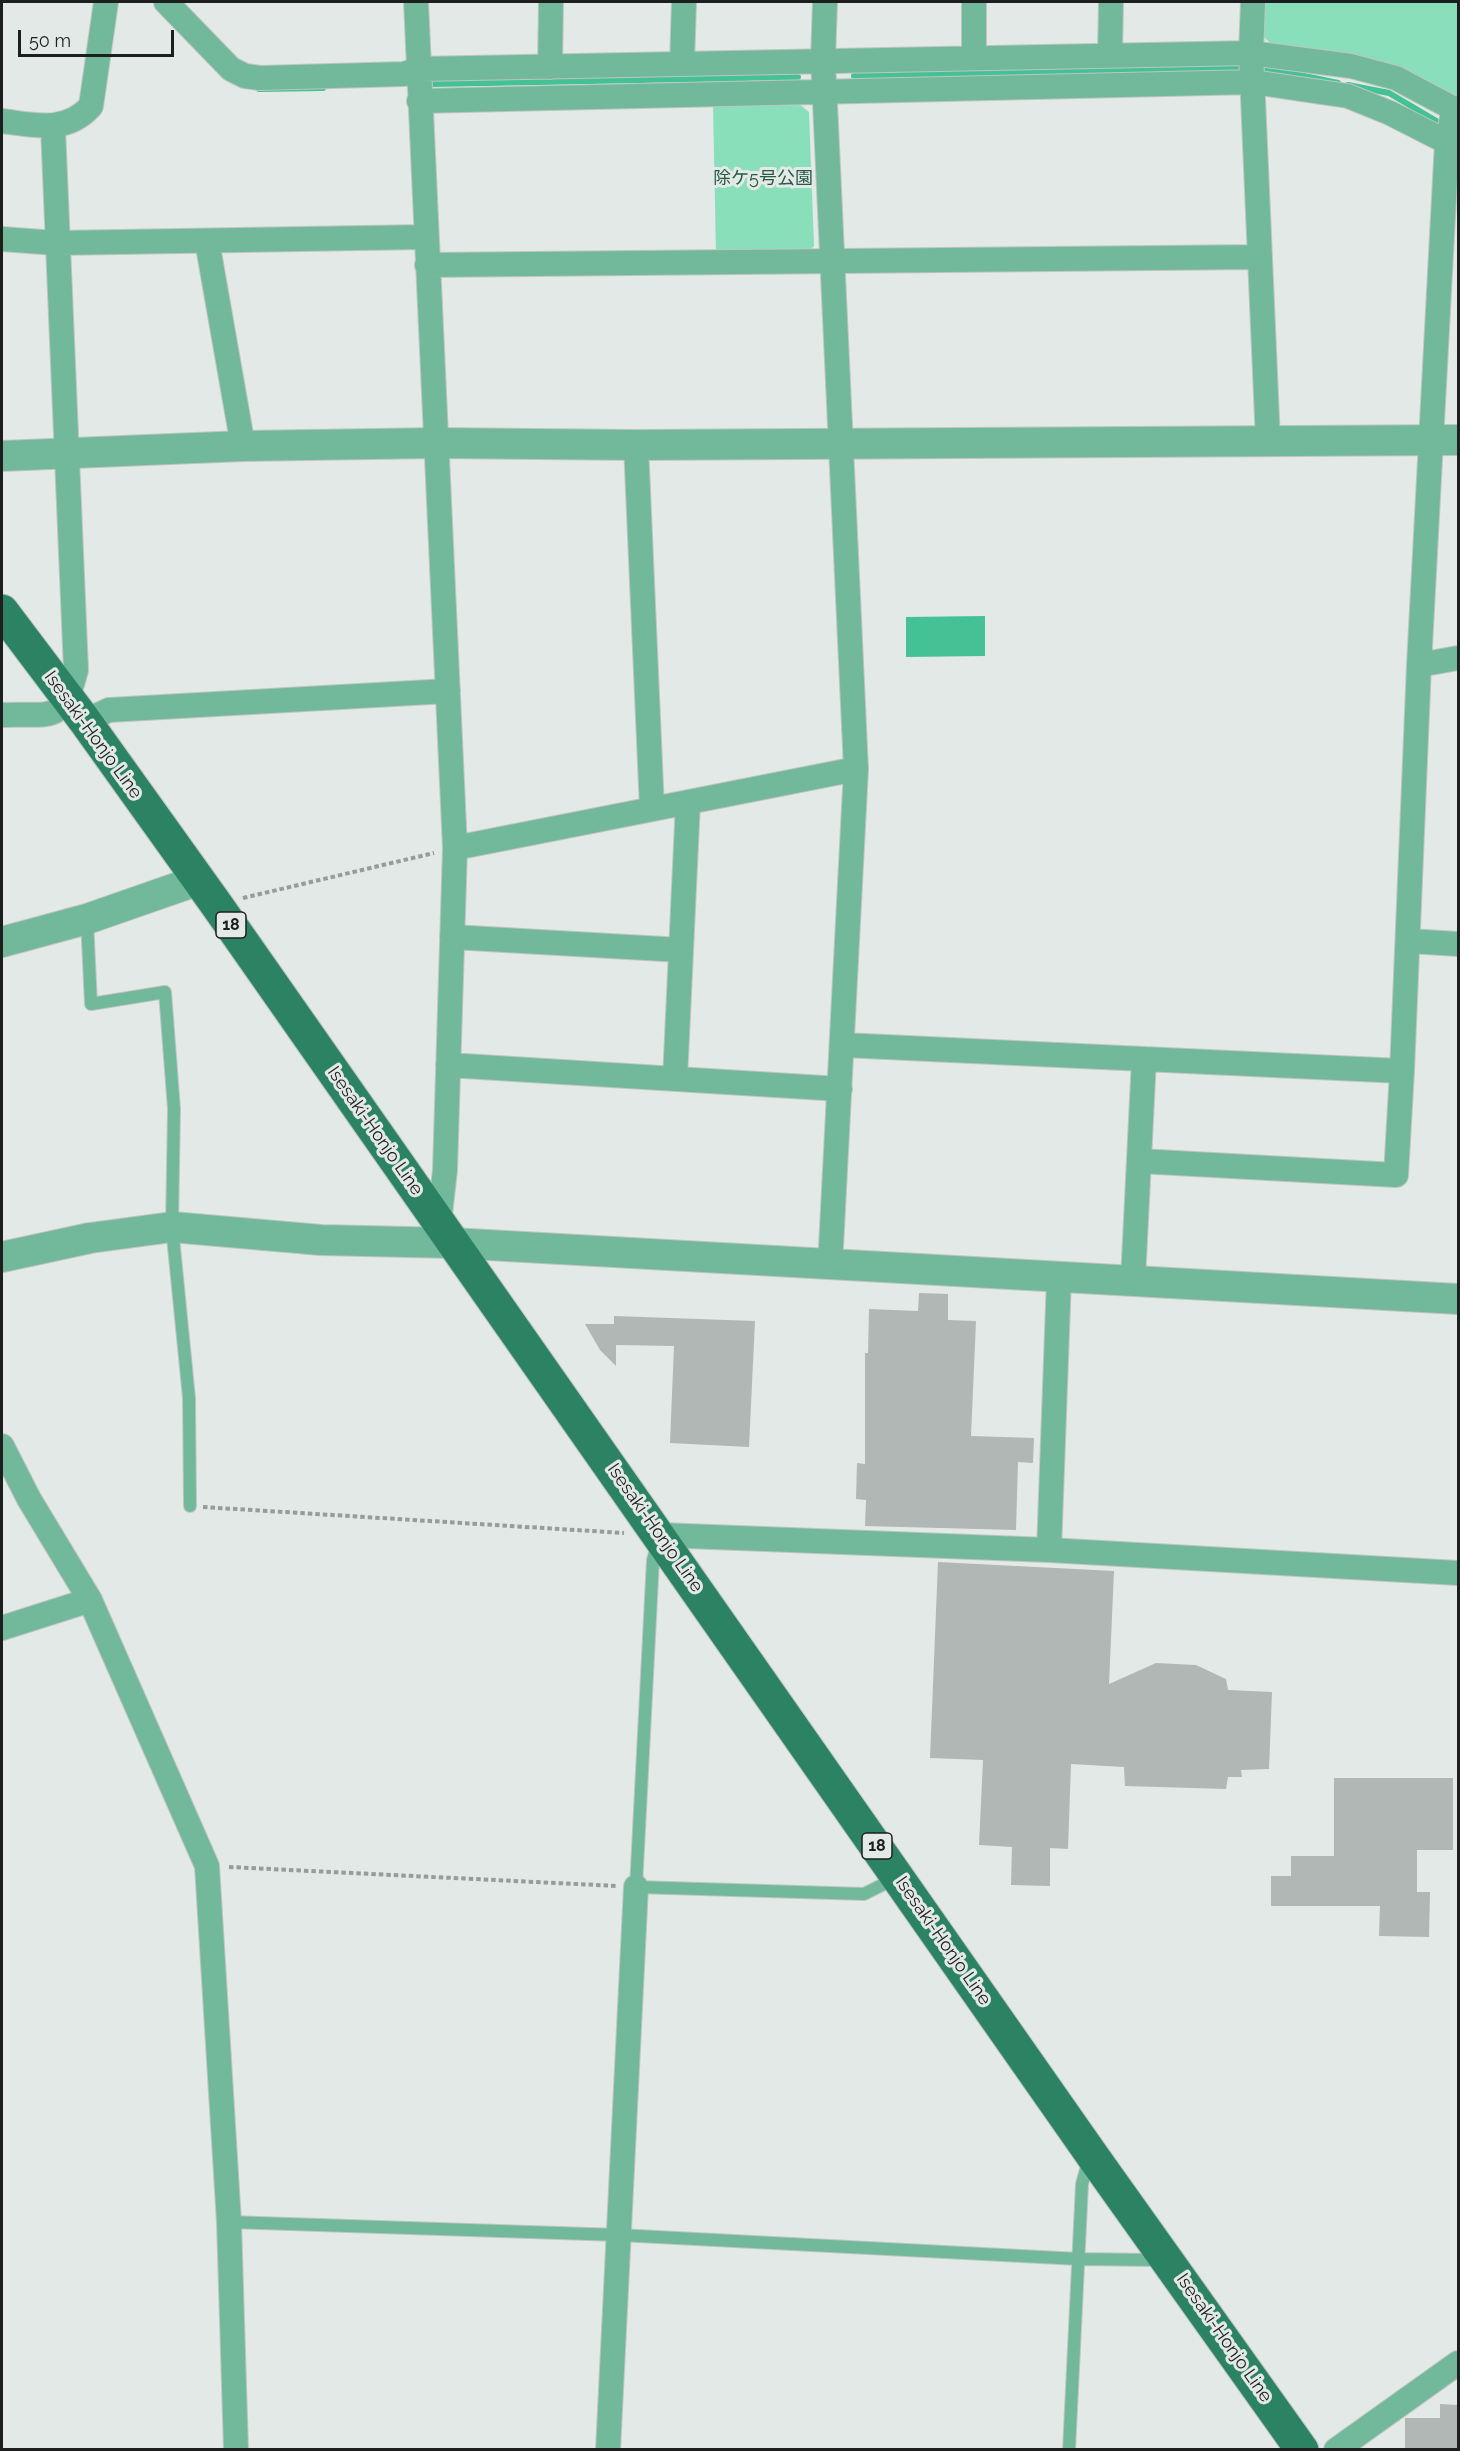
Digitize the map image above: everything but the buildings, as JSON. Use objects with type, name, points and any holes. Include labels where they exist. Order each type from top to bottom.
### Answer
[{"type":"main road","name":"Isesaki-Honjo Line","points":[[2,611],[77,710],[208,892],[446,1233],[661,1535],[1094,2158],[1165,2254],[1302,2450]]},
{"type":"street","points":[[2,121],[53,128],[84,115],[91,106],[106,2]]},
{"type":"street","points":[[166,2],[231,69],[245,76],[260,78],[404,74],[419,69],[1251,53],[1351,66],[1396,78],[1456,109],[1447,142],[1445,440],[1419,665],[1409,941],[1396,1175],[1139,1161]]},
{"type":"street","points":[[416,2],[425,237],[455,848],[445,1170],[446,1233]]},
{"type":"street","points":[[550,67],[551,2]]},
{"type":"street","points":[[682,64],[684,2]]},
{"type":"street","points":[[825,2],[823,60],[856,769],[830,1266]]},
{"type":"street","points":[[974,2],[974,57]]},
{"type":"street","points":[[1110,55],[1111,2]]},
{"type":"street","points":[[1253,2],[1251,53],[1254,82],[1258,257],[1268,441]]},
{"type":"street","points":[[419,101],[1254,82],[1348,96],[1390,112],[1447,142]]},
{"type":"street","points":[[53,128],[77,710]]},
{"type":"street","points":[[2,239],[56,243],[425,237]]},
{"type":"street","points":[[207,241],[243,446]]},
{"type":"street","points":[[427,265],[1258,257]]},
{"type":"street","points":[[2,456],[243,446],[436,442],[636,445],[1445,440]]},
{"type":"street","points":[[636,445],[652,809]]},
{"type":"street","points":[[1419,665],[1458,658]]},
{"type":"street","points":[[2,716],[53,713],[61,710],[97,713],[110,710],[448,691]]},
{"type":"street","points":[[455,848],[856,769]]},
{"type":"street","points":[[675,1079],[688,802]]},
{"type":"street","points":[[2,942],[87,919],[208,892]]},
{"type":"street","points":[[452,937],[681,950]]},
{"type":"street","points":[[1409,941],[1458,944]]},
{"type":"street","points":[[843,1045],[1402,1071]]},
{"type":"street","points":[[1134,1280],[1144,1059]]},
{"type":"street","points":[[448,1065],[840,1089]]},
{"type":"street","points":[[2,1257],[90,1238],[172,1227],[321,1240],[446,1233],[830,1266],[1134,1280],[1458,1299]]},
{"type":"street","points":[[1049,1550],[1059,1278]]},
{"type":"street","points":[[2,1446],[29,1499],[90,1600],[207,1866],[229,2222],[236,2450]]},
{"type":"street","points":[[661,1535],[1049,1550],[1458,1573]]},
{"type":"street","points":[[2,1628],[90,1600]]},
{"type":"street","points":[[608,2450],[636,1887]]},
{"type":"street","points":[[1336,2450],[1458,2363]]},
{"type":"lane","points":[[87,919],[91,1004],[165,992],[174,1109],[172,1227],[189,1398],[190,1506]]},
{"type":"lane","points":[[661,1535],[652,1560],[636,1887],[864,1894],[899,1877]]},
{"type":"lane","points":[[1069,2450],[1082,2184],[1086,2170],[1094,2158]]},
{"type":"lane","points":[[229,2222],[619,2235],[1079,2259],[1151,2260],[1165,2254]]},
{"type":"path","points":[[208,892],[455,848]]},
{"type":"path","points":[[190,1506],[661,1535]]},
{"type":"path","points":[[207,1866],[636,1887]]},
{"type":"green space","points":[[1263,2],[1458,2],[1458,101],[1366,61],[1270,43],[1262,35]]},
{"type":"green space","name":"除ケ5号公園","points":[[798,103],[809,112],[814,246],[807,254],[716,254],[713,105]]},
{"type":"shaded area","points":[[985,616],[985,656],[906,657],[906,617]]},
{"type":"waterway","points":[[854,76],[1246,69]]},
{"type":"waterway","points":[[1256,70],[1285,72],[1338,83]]},
{"type":"waterway","points":[[433,84],[798,77]]},
{"type":"waterway","points":[[1348,85],[1389,93],[1445,126]]},
{"type":"waterway","points":[[259,89],[323,88]]}]
